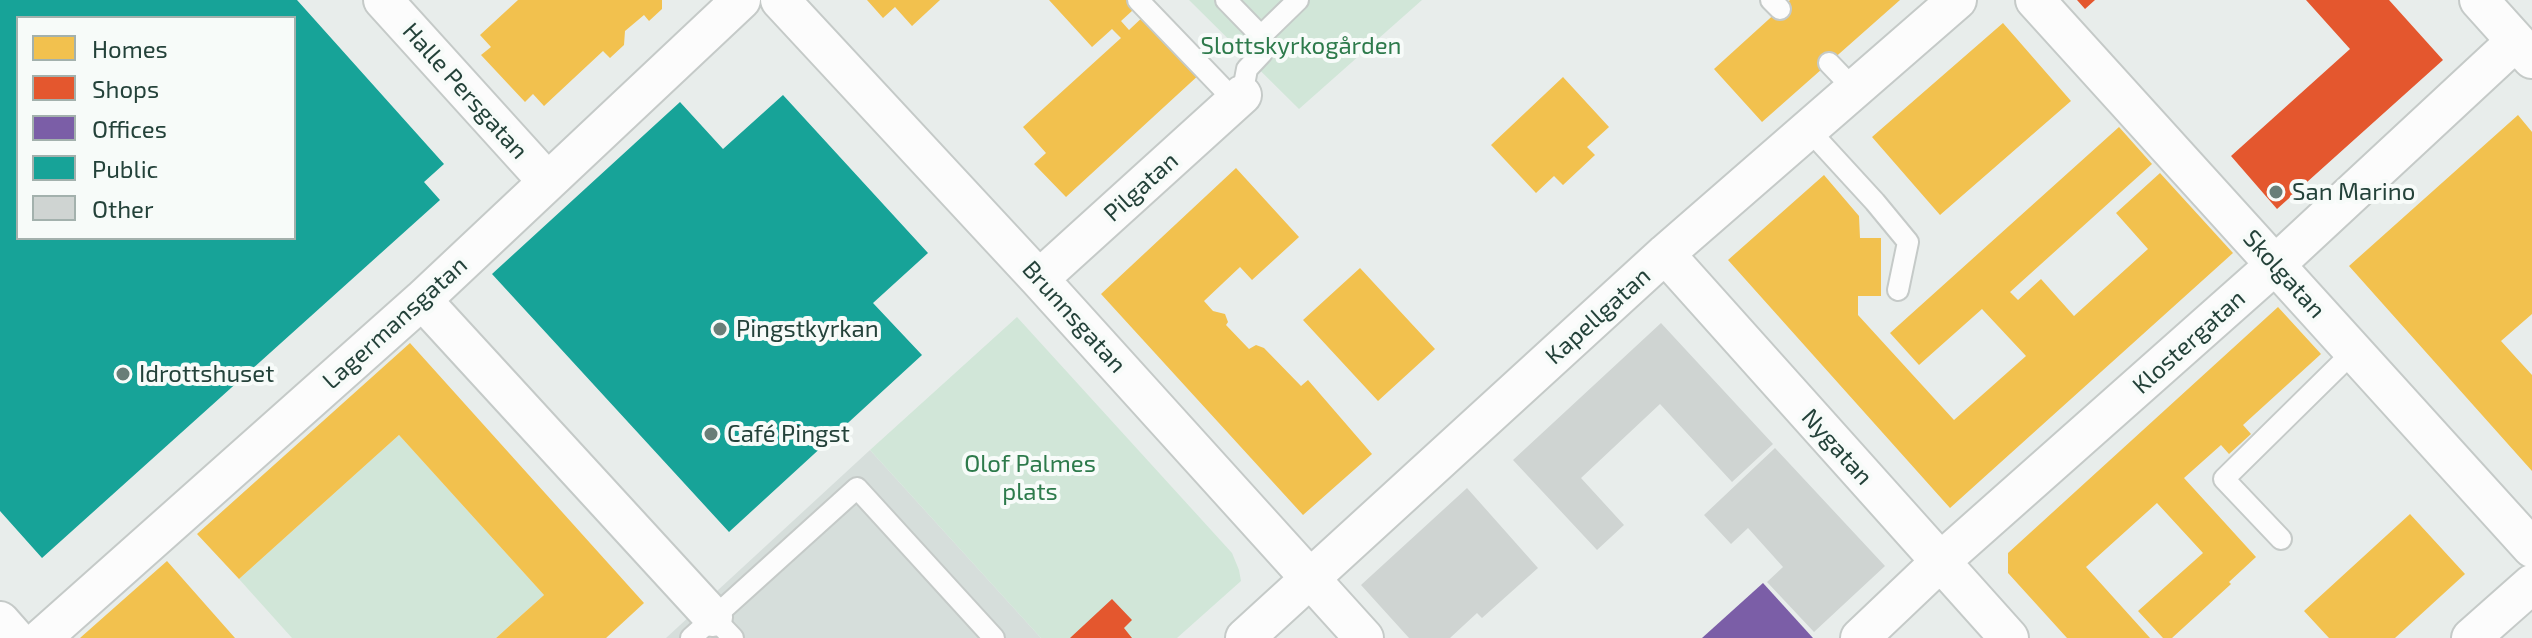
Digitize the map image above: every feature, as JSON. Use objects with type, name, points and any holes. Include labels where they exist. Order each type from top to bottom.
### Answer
[{"type":"street","name":"Halle Persgatan","points":[[383,0],[547,181]]},
{"type":"street","name":"Lagermansgatan","points":[[42,638],[422,300],[741,0]]},
{"type":"street","name":"Brunnsgatan","points":[[780,0],[1039,279],[1364,638]]},
{"type":"street","name":"Kapellgatan","points":[[1245,638],[1665,254],[1808,129],[1842,76],[1957,0]]},
{"type":"street","name":"Skolgatan","points":[[2035,0],[2532,548]]},
{"type":"street","points":[[2479,0],[2523,51]]},
{"type":"street","name":"Klostergatan","points":[[1860,638],[1940,562],[2276,264],[2523,51]]},
{"type":"street","name":"Pilgatan","points":[[1039,279],[1239,98]]},
{"type":"street","name":"Nygatan","points":[[1665,254],[2009,638]]},
{"type":"street","points":[[422,300],[712,631]]},
{"type":"street","points":[[2471,638],[2532,584]]},
{"type":"street","points":[[0,621],[15,638]]},
{"type":"lane","points":[[1138,0],[1239,98],[1247,69],[1262,53],[1261,36],[1226,0]]},
{"type":"lane","points":[[1261,36],[1298,0]]},
{"type":"lane","points":[[1808,129],[1908,242],[1898,290]]},
{"type":"lane","points":[[2281,539],[2224,479],[2353,352]]},
{"type":"lane","points":[[712,631],[857,488],[994,638]]},
{"type":"shaded area","points":[[870,450],[1041,638],[666,638]]},
{"type":"green space","name":"Slottskyrkogården","points":[[1189,0],[1422,0],[1299,109]]},
{"type":"green space","name":"Olof Palmes plats","points":[[1017,317],[1232,553],[1241,581],[1177,638],[1041,638],[870,450]]},
{"type":"green space","points":[[399,435],[544,595],[496,638],[292,638],[239,579]]},
{"type":"building: Homes","points":[[518,0],[662,0],[662,9],[649,21],[644,15],[625,31],[624,45],[610,58],[603,51],[544,106],[533,94],[525,102],[481,55],[491,47],[480,35]]},
{"type":"building: Homes","points":[[867,0],[940,0],[912,26],[895,7],[883,18]]},
{"type":"building: Homes","points":[[1049,0],[1144,0],[1121,21],[1129,30],[1147,13],[1201,73],[1066,197],[1034,164],[1046,153],[1023,127],[1121,38],[1112,29],[1092,47]]},
{"type":"building: Homes","points":[[1790,0],[1900,0],[1762,122],[1714,69]]},
{"type":"building: Homes","points":[[2003,23],[2071,101],[1940,215],[1872,137]]},
{"type":"building: Homes","points":[[1563,77],[1609,127],[1587,147],[1595,155],[1563,185],[1554,176],[1536,193],[1491,145]]},
{"type":"building: Homes","points":[[2518,115],[2532,132],[2532,314],[2501,341],[2532,375],[2532,471],[2349,266]]},
{"type":"building: Homes","points":[[2119,127],[2152,164],[2010,292],[2018,300],[2041,279],[2074,316],[2148,249],[2116,213],[2160,173],[2233,253],[1950,508],[1728,260],[1824,175],[1859,216],[1860,238],[1881,238],[1881,296],[1858,296],[1858,315],[1954,420],[2026,356],[1982,309],[1919,365],[1890,333]]},
{"type":"building: Homes","points":[[1236,168],[1299,237],[1252,280],[1240,267],[1204,301],[1213,311],[1225,314],[1226,325],[1249,349],[1256,345],[1264,348],[1301,386],[1308,380],[1372,454],[1303,515],[1101,294]]},
{"type":"building: Homes","points":[[1360,268],[1435,349],[1378,401],[1303,320]]},
{"type":"building: Homes","points":[[2278,307],[2321,354],[2243,425],[2251,434],[2229,454],[2221,445],[2184,478],[2256,557],[2172,638],[2163,638],[2138,611],[2203,553],[2157,503],[2086,567],[2150,638],[2067,638],[2008,573],[2008,553]]},
{"type":"building: Homes","points":[[410,343],[644,603],[606,638],[496,638],[544,595],[399,435],[239,579],[197,534]]},
{"type":"building: Homes","points":[[2410,514],[2465,574],[2395,638],[2329,638],[2304,611]]},
{"type":"building: Homes","points":[[167,561],[235,638],[80,638]]},
{"type":"building: Shops","points":[[2077,0],[2095,0],[2085,9]]},
{"type":"building: Shops","points":[[2306,0],[2389,0],[2443,60],[2277,209],[2231,156],[2350,49]]},
{"type":"building: Shops","points":[[1112,599],[1132,620],[1124,628],[1132,638],[1070,638]]},
{"type":"building: Offices","points":[[1763,583],[1813,638],[1702,638]]},
{"type":"building: Public","name":"Idrottshuset","points":[[0,0],[297,0],[444,164],[424,182],[440,200],[42,558],[0,511]]},
{"type":"building: Public","name":"Pingstkyrkan","points":[[783,95],[928,253],[873,303],[922,355],[729,532],[492,274],[680,102],[723,149]]},
{"type":"building: Other","points":[[1661,323],[1773,444],[1732,482],[1660,404],[1581,478],[1624,525],[1597,550],[1513,460]]},
{"type":"building: Other","points":[[1775,448],[1885,566],[1814,632],[1767,582],[1783,567],[1748,528],[1731,544],[1704,515]]},
{"type":"building: Other","points":[[1467,488],[1538,568],[1482,618],[1477,613],[1450,638],[1409,638],[1361,585]]},
{"type":"place","name":"San Marino","points":[[2276,192]]},
{"type":"place","name":"Pingstkyrkan","points":[[720,329]]},
{"type":"place","name":"Idrottshuset","points":[[123,374]]},
{"type":"place","name":"Café Pingst","points":[[711,434]]}]
